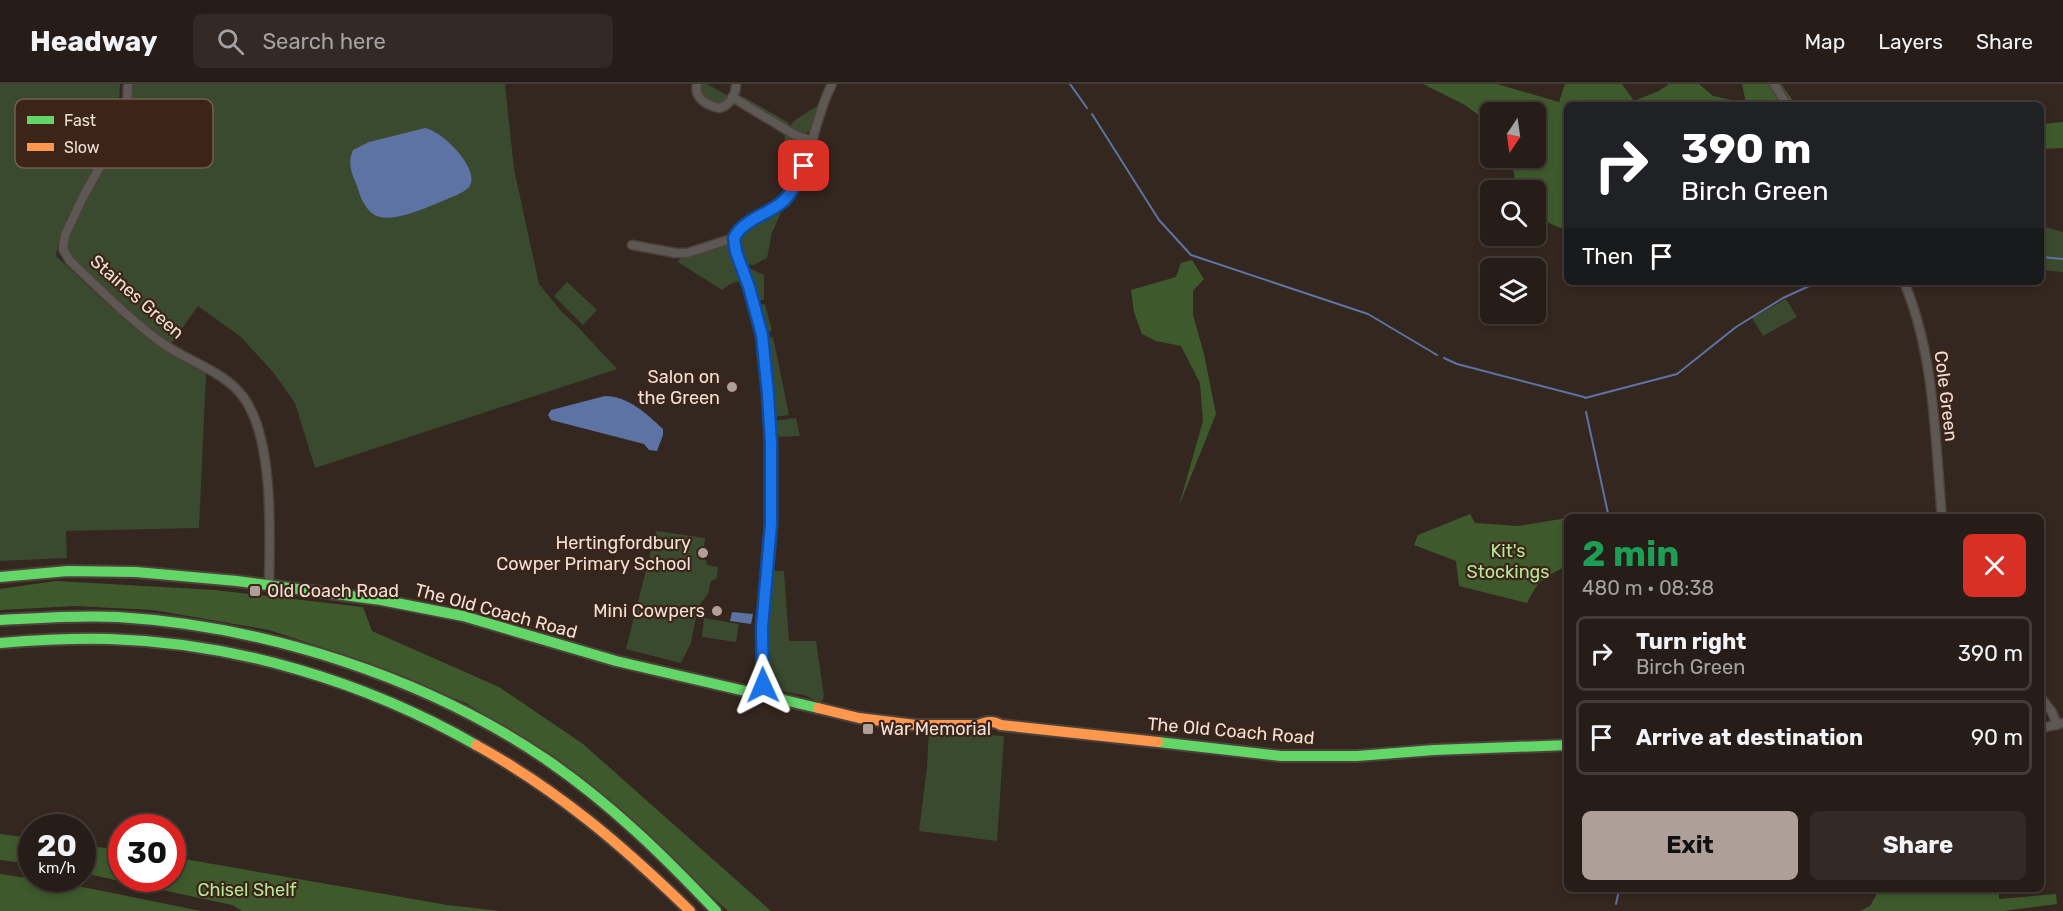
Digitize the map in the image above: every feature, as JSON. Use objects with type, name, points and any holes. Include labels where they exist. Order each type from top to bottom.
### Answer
[{"type":"main road","name":"The Old Coach Road","points":[[0,577],[50,571],[159,572],[365,596],[490,623],[615,660],[859,718],[894,723],[978,724],[996,722],[1001,725],[1281,756],[1357,756],[1434,750],[1564,745]]},
{"type":"main road","points":[[0,620],[67,616],[209,626],[300,647],[376,672],[491,726],[561,771],[644,838],[716,911]]},
{"type":"main road","points":[[0,643],[69,639],[114,640],[201,648],[295,669],[387,702],[450,729],[549,790],[620,845],[690,911]]},
{"type":"street","name":"Staines Green","points":[[127,99],[128,84]]},
{"type":"street","points":[[697,84],[698,96],[713,107],[719,108],[726,106],[736,84]]},
{"type":"street","points":[[633,245],[687,253],[734,238],[742,228],[782,203],[798,178],[822,105],[832,84]]},
{"type":"street","points":[[1774,84],[1785,102]]},
{"type":"street","points":[[732,97],[795,135],[812,141]]},
{"type":"street","name":"Staines Green","points":[[100,168],[63,240],[63,249],[70,261],[140,326],[175,353],[230,383],[249,405],[259,430],[265,465],[269,511],[269,585]]},
{"type":"street","points":[[734,238],[736,252],[749,287],[762,335],[768,394],[771,444],[771,524],[762,628],[763,695]]},
{"type":"street","name":"Cole Green","points":[[1905,285],[1917,315],[1922,342],[1934,430],[1942,514]]},
{"type":"street","points":[[2044,702],[2060,724],[2044,728]]},
{"type":"green space","points":[[0,84],[120,84],[119,99],[15,99],[15,168],[95,168],[58,243],[56,256],[145,336],[185,363],[206,373],[199,528],[66,531],[67,558],[0,561]]},
{"type":"green space","points":[[133,84],[507,84],[505,85],[514,169],[539,284],[561,311],[617,369],[315,468],[295,403],[273,372],[241,337],[198,306],[170,345],[114,299],[67,252],[67,238],[103,168],[213,168],[213,99],[131,99]]},
{"type":"green space","points":[[700,84],[707,84],[728,96],[723,104],[713,103],[701,95],[699,93]]},
{"type":"green space","points":[[1423,84],[1497,84],[1559,102],[1565,84],[1622,84],[1634,101],[1659,91],[1669,84],[1699,84],[1713,96],[1741,102],[1564,102],[1564,230],[1546,222],[1546,180],[1516,180],[1512,168],[1546,168],[1546,102],[1480,102],[1480,116],[1465,105]]},
{"type":"green space","points":[[1742,84],[1781,84],[1794,102],[1746,102]]},
{"type":"green space","points":[[744,97],[789,123],[787,126],[742,100]]},
{"type":"green space","points":[[817,106],[810,131],[803,134],[789,127],[794,121]]},
{"type":"green space","points":[[2063,122],[2063,148],[2044,149],[2044,124]]},
{"type":"green space","points":[[785,133],[802,142],[805,147],[789,185],[782,174]]},
{"type":"green space","points":[[775,211],[781,212],[772,233],[767,258],[754,265],[745,264],[741,252],[741,236],[750,226]]},
{"type":"green space","points":[[2044,227],[2063,232],[2063,272],[2044,270]]},
{"type":"green space","points":[[729,244],[743,280],[730,284],[722,290],[678,262],[682,256]]},
{"type":"green space","points":[[1192,260],[1204,279],[1193,291],[1193,315],[1204,354],[1216,414],[1179,506],[1203,421],[1200,383],[1181,346],[1156,341],[1142,334],[1134,312],[1131,290],[1176,277],[1181,263]]},
{"type":"green space","points":[[749,268],[764,275],[764,300],[756,300],[746,270]]},
{"type":"green space","points":[[567,282],[597,310],[583,325],[554,296]]},
{"type":"green space","points":[[1786,299],[1797,317],[1763,336],[1752,318]]},
{"type":"green space","points":[[765,304],[772,331],[765,333],[758,306]]},
{"type":"green space","points":[[773,337],[789,415],[772,417],[772,373],[768,371],[766,338]]},
{"type":"green space","points":[[796,418],[800,436],[773,437],[772,421]]},
{"type":"green space","name":"Kit's Stockings","points":[[1470,514],[1475,523],[1518,526],[1564,518],[1564,567],[1543,580],[1535,588],[1527,603],[1459,586],[1456,561],[1414,545],[1418,535]]},
{"type":"green space","points":[[656,531],[705,538],[703,557],[707,565],[718,567],[717,578],[711,581],[708,594],[698,607],[691,643],[681,663],[626,649]]},
{"type":"green space","points":[[772,571],[784,571],[789,641],[816,641],[824,696],[819,702],[804,695],[774,690],[771,687],[765,631]]},
{"type":"green space","points":[[56,581],[215,590],[363,607],[372,631],[499,687],[583,744],[771,911],[728,911],[578,775],[466,703],[336,652],[269,630],[153,610],[75,606],[0,610],[0,589]]},
{"type":"green space","points":[[704,618],[739,624],[736,642],[702,637]]},
{"type":"green space","points":[[929,731],[1004,736],[997,841],[919,831]]},
{"type":"green space","points":[[0,834],[18,836],[18,862],[0,860]]},
{"type":"green space","name":"Chisel Shelf","points":[[96,847],[108,848],[108,878],[96,876]]},
{"type":"green space","name":"Chisel Shelf","points":[[186,859],[447,905],[500,911],[242,911],[232,905],[171,892],[186,892]]},
{"type":"green space","name":"Chisel Shelf","points":[[0,874],[18,877],[18,892],[96,892],[96,890],[201,911],[0,911]]},
{"type":"green space","points":[[1878,892],[1999,892],[1999,899],[2056,894],[2057,904],[2003,911],[1860,911],[1870,906]]},
{"type":"water","points":[[425,128],[440,135],[463,158],[471,176],[470,185],[457,195],[402,216],[391,218],[373,214],[363,201],[352,173],[350,159],[353,150],[369,142]]},
{"type":"water","points":[[605,396],[629,402],[663,429],[657,451],[649,450],[644,444],[551,420],[548,415],[551,410]]},
{"type":"water","points":[[732,612],[753,614],[751,624],[730,621]]},
{"type":"waterway","points":[[1070,84],[1087,108]]},
{"type":"waterway","points":[[1092,114],[1159,220],[1191,255],[1368,314],[1437,355]]},
{"type":"waterway","points":[[2044,257],[2063,259]]},
{"type":"waterway","points":[[1585,398],[1677,374],[1736,327],[1783,298],[1811,285]]},
{"type":"waterway","points":[[1444,358],[1457,364],[1584,397]]},
{"type":"waterway","points":[[1586,412],[1608,514]]},
{"type":"waterway","points":[[1616,904],[1619,892]]},
{"type":"traffic: fast","points":[[0,577],[68,571],[136,572],[237,581],[381,600],[463,616],[616,661],[818,708]]},
{"type":"traffic: fast","points":[[0,620],[103,616],[174,622],[230,631],[286,644],[396,681],[500,730],[547,760],[593,794],[636,831],[716,911]]},
{"type":"traffic: fast","points":[[0,643],[110,639],[205,648],[253,658],[299,670],[390,702],[476,745]]},
{"type":"traffic: fast","points":[[1158,742],[1281,756],[1357,756],[1434,750],[1564,745]]},
{"type":"traffic: slow","points":[[818,708],[859,718],[916,725],[978,725],[992,722],[1001,725],[1158,742]]},
{"type":"traffic: slow","points":[[476,745],[562,800],[640,864],[690,911]]},
{"type":"place","name":"Salon on the Green","points":[[732,387]]},
{"type":"place","name":"Hertingfordbury Cowper Primary School","points":[[703,553]]},
{"type":"place","name":"Old Coach Road","points":[[255,591]]},
{"type":"place","name":"Mini Cowpers","points":[[717,611]]},
{"type":"place","name":"War Memorial","points":[[868,729]]},
{"type":"route","points":[[763,685],[762,628],[771,524],[771,444],[768,394],[762,335],[749,287],[736,252],[734,238],[742,228],[782,203],[804,166]]}]
